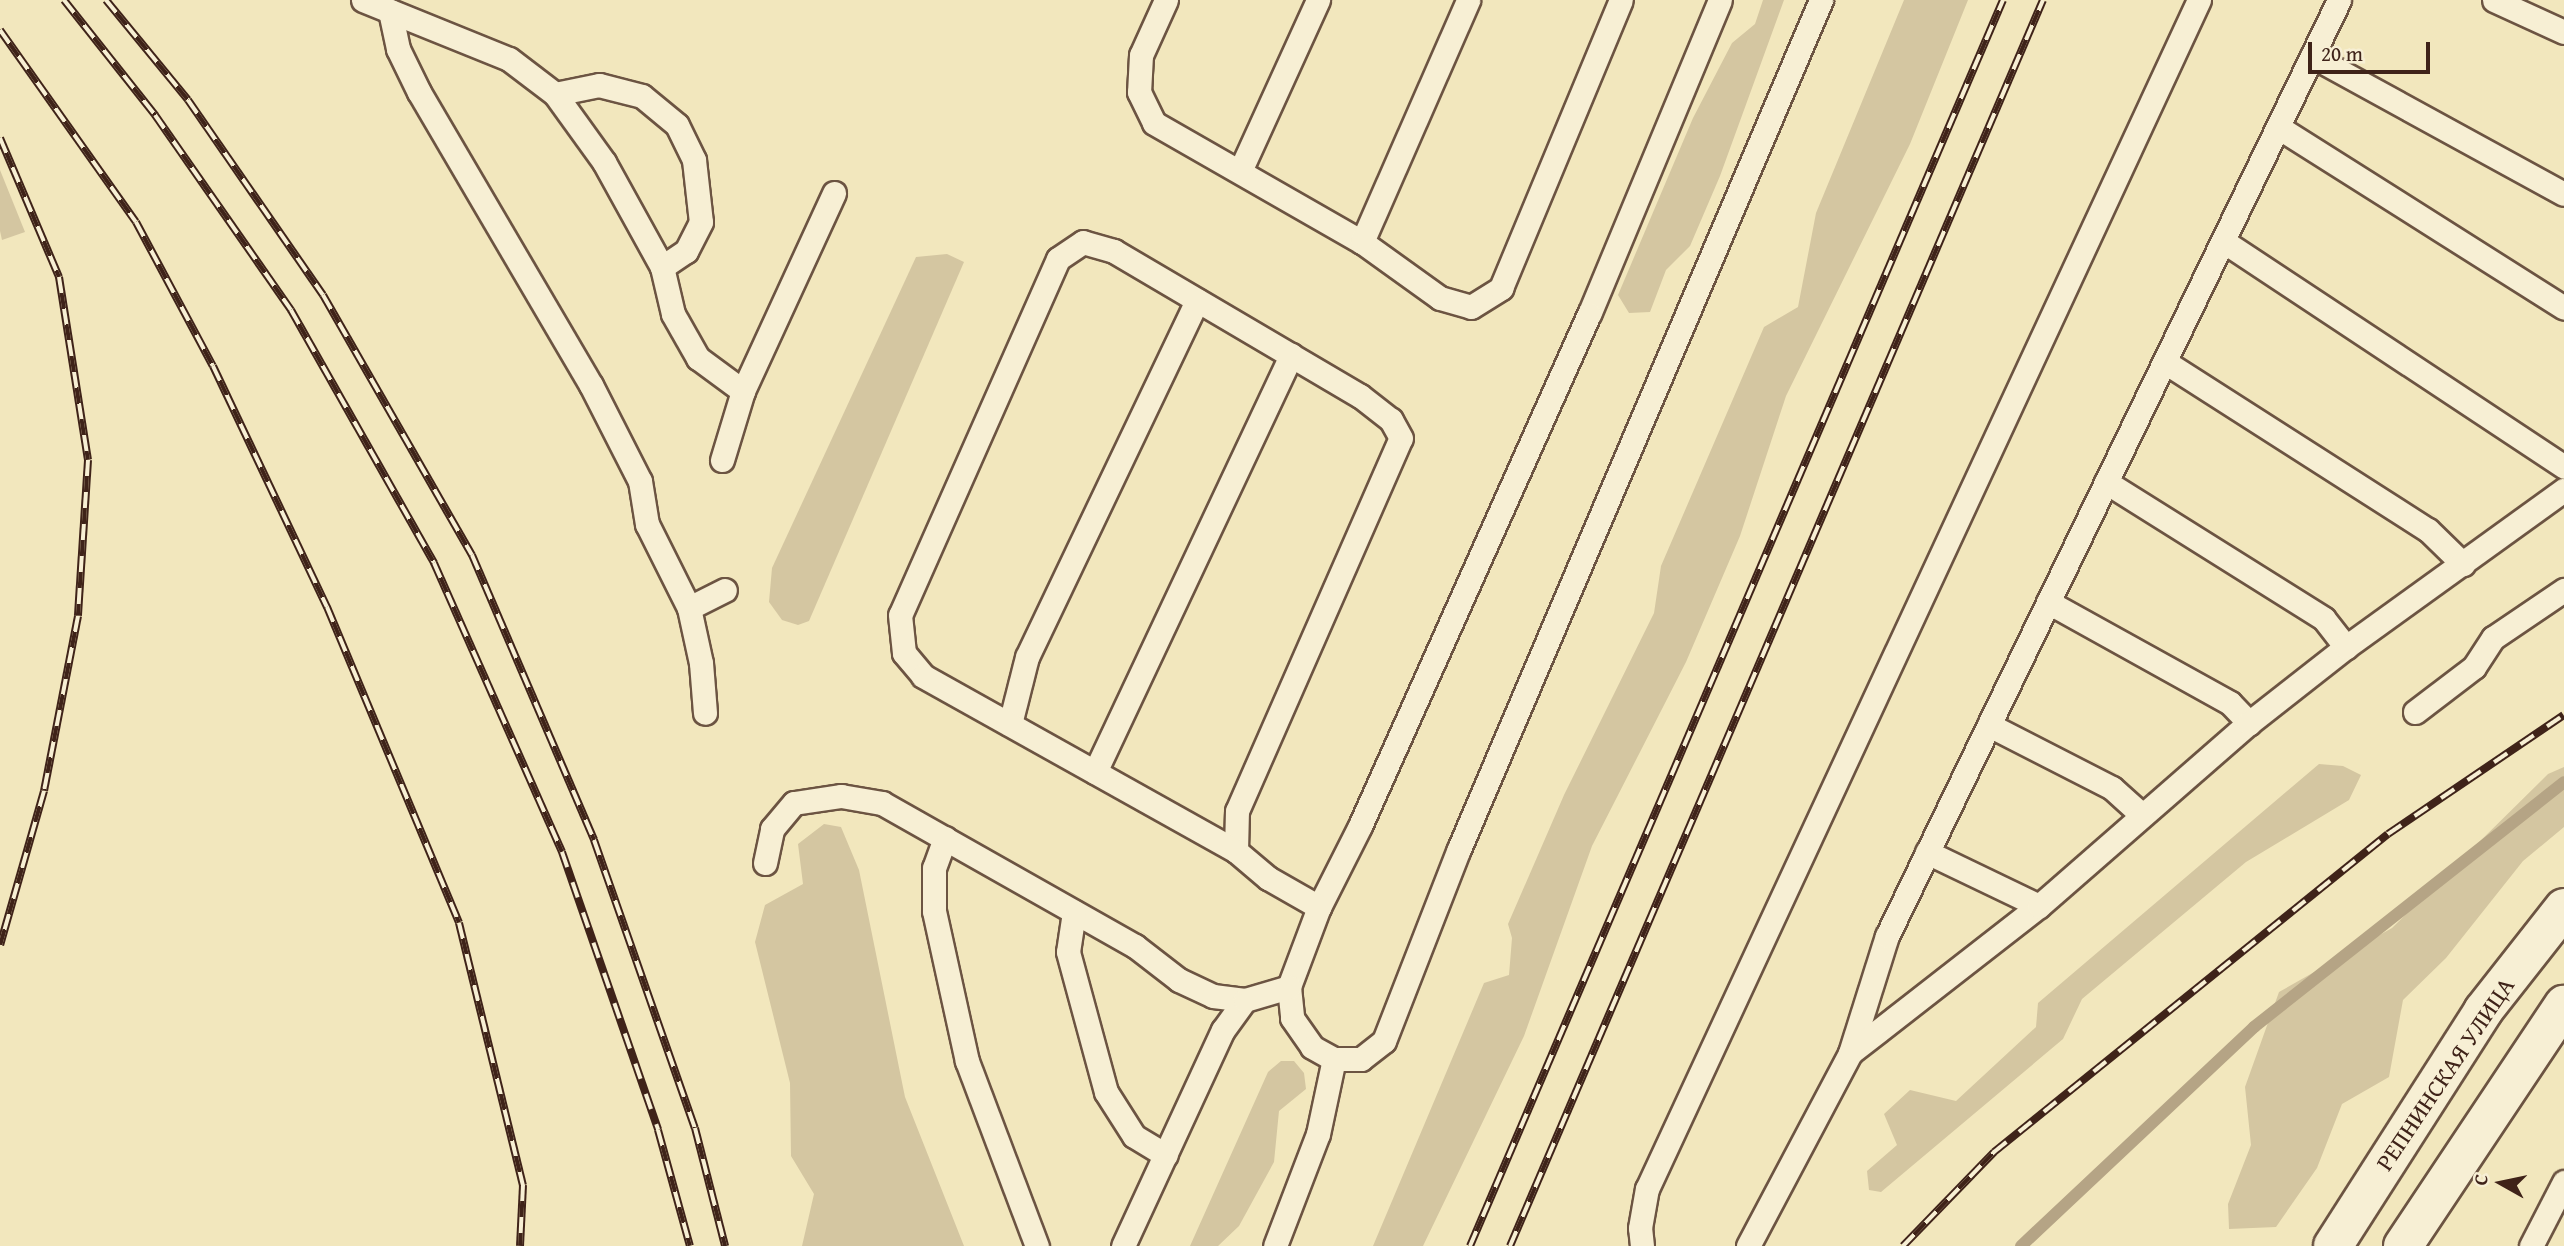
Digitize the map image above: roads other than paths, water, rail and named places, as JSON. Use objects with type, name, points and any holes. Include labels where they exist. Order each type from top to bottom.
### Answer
[{"type":"street","name":"РЕПНИНСКАЯ УЛИЦА","points":[[2333,1246],[2483,1011],[2564,908]]},
{"type":"street","points":[[2403,1246],[2564,1005]]},
{"type":"lane","points":[[363,0],[509,59],[555,94],[604,162],[662,267],[673,314],[698,358],[743,391]]},
{"type":"lane","points":[[1166,0],[1140,55],[1139,92],[1154,123],[1241,169],[1362,242],[1450,301],[1471,307],[1501,288],[1621,0]]},
{"type":"lane","points":[[1241,169],[1318,0]]},
{"type":"lane","points":[[1362,242],[1468,0]]},
{"type":"lane","points":[[1720,0],[1583,326],[1360,825],[1319,907],[1289,987],[1292,1018],[1312,1047],[1334,1059],[1361,1059],[1384,1041],[1459,849],[1821,0]]},
{"type":"lane","points":[[1642,1246],[1647,1189],[2199,0]]},
{"type":"lane","points":[[1748,1246],[1850,1053],[1887,936],[2339,0]]},
{"type":"lane","points":[[2494,0],[2564,32]]},
{"type":"lane","points":[[390,11],[398,50],[419,92],[591,385],[640,481],[647,524],[689,608],[701,663],[705,713]]},
{"type":"lane","points":[[2312,56],[2564,194]]},
{"type":"lane","points":[[555,94],[598,85],[642,96],[677,125],[694,160],[701,222],[686,251],[662,267]]},
{"type":"lane","points":[[2278,127],[2564,308]]},
{"type":"lane","points":[[722,460],[743,391],[834,193]]},
{"type":"lane","points":[[2223,241],[2564,467]]},
{"type":"lane","points":[[1236,850],[1237,811],[1401,438],[1391,420],[1291,355],[1114,251],[1083,242],[1058,259],[901,615],[904,653],[923,676],[1236,850],[1268,878],[1319,907]]},
{"type":"lane","points":[[1010,724],[1027,657],[1197,300]]},
{"type":"lane","points":[[1095,772],[1291,355]]},
{"type":"lane","points":[[2165,362],[2428,530],[2463,564]]},
{"type":"lane","points":[[2106,482],[2325,619],[2346,647]]},
{"type":"lane","points":[[1850,1053],[2039,906],[2141,814],[2249,723],[2346,647],[2564,491]]},
{"type":"lane","points":[[689,608],[725,590]]},
{"type":"lane","points":[[2415,712],[2474,667],[2493,638],[2564,590]]},
{"type":"lane","points":[[2048,602],[2230,703],[2249,723]]},
{"type":"lane","points":[[1989,725],[2112,788],[2141,814]]},
{"type":"lane","points":[[765,863],[772,829],[794,803],[841,796],[883,803],[1135,947],[1179,981],[1213,996],[1245,1000],[1289,987]]},
{"type":"lane","points":[[945,838],[934,867],[934,911],[967,1061],[1037,1246]]},
{"type":"lane","points":[[1927,852],[2039,906]]},
{"type":"lane","points":[[1074,912],[1068,952],[1106,1092],[1134,1136],[1166,1155]]},
{"type":"lane","points":[[1123,1246],[1223,1030],[1245,1000]]},
{"type":"lane","points":[[1275,1246],[1318,1134],[1334,1059]]},
{"type":"lane","points":[[2531,1246],[2564,1182]]},
{"type":"waterway","points":[[2021,1246],[2254,1027],[2564,782]]},
{"type":"railway","points":[[64,0],[155,115],[291,310],[434,563],[562,852],[658,1130],[690,1246]]},
{"type":"railway","points":[[106,0],[188,100],[323,295],[472,555],[594,840],[695,1128],[725,1246]]},
{"type":"railway","points":[[1470,1246],[2003,0]]},
{"type":"railway","points":[[1510,1246],[2043,0]]},
{"type":"railway","points":[[0,30],[136,222],[213,366],[327,607],[459,923],[523,1185],[520,1246]]},
{"type":"railway","points":[[0,138],[59,277],[88,460],[78,616],[44,791],[0,945]]},
{"type":"railway","points":[[1903,1246],[1994,1152],[2388,834],[2564,715]]}]
